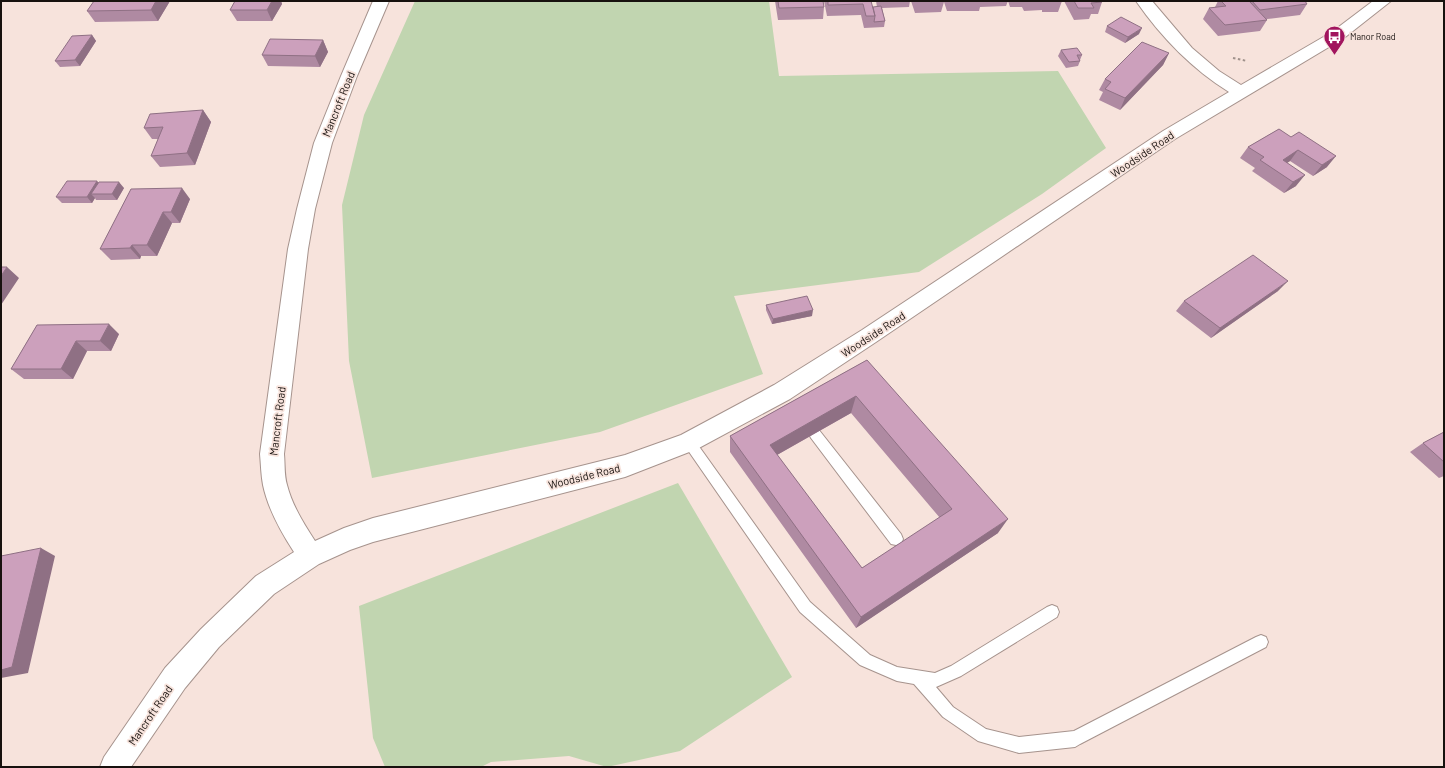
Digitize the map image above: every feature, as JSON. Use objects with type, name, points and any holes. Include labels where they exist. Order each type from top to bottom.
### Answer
[{"type":"street","name":"Mancroft Road","points":[[114,767],[175,678],[210,638],[265,585],[310,556],[289,522],[281,504],[275,484],[272,454],[298,249],[322,143],[382,1]]},
{"type":"street","points":[[1144,1],[1186,51],[1213,75],[1240,92]]},
{"type":"street","name":"Woodside Road","points":[[310,556],[344,540],[373,530],[625,466],[689,442],[786,398],[876,332],[1169,135],[1338,35],[1383,1]]},
{"type":"lane","points":[[814,434],[896,538]]},
{"type":"lane","points":[[689,442],[806,607],[865,660],[897,674],[934,680],[956,671],[1052,612]]},
{"type":"lane","points":[[918,677],[948,712],[977,732],[983,736],[1019,745],[1075,739],[1261,642]]},
{"type":"path","points":[[1232,58],[1245,61],[1290,63]]},
{"type":"green space","points":[[415,1],[769,1],[779,76],[1058,71],[1106,148],[1042,194],[919,272],[734,296],[763,374],[600,432],[372,478],[349,361],[342,205],[364,115]]},
{"type":"green space","points":[[678,483],[792,677],[680,751],[607,767],[569,756],[491,762],[481,767],[385,767],[373,738],[359,606]]},
{"type":"building","points":[[94,1],[156,1],[151,10],[87,11]]},
{"type":"building","points":[[235,1],[272,1],[267,10],[230,10]]},
{"type":"building","points":[[778,1],[823,1],[824,7],[779,8]]},
{"type":"building","points":[[828,1],[871,1],[875,16],[866,16],[863,4],[828,5]]},
{"type":"building","points":[[1074,1],[1102,2],[1091,3],[1094,8],[1078,8]]},
{"type":"building","points":[[1221,1],[1249,1],[1267,20],[1225,25],[1209,8],[1226,6]]},
{"type":"building","points":[[1252,1],[1305,1],[1307,4],[1260,10]]},
{"type":"building","points":[[881,6],[885,21],[874,22],[875,16],[873,7]]},
{"type":"building","points":[[1121,17],[1142,28],[1128,37],[1107,26]]},
{"type":"building","points":[[92,35],[75,60],[55,61],[72,36]]},
{"type":"building","points":[[270,39],[323,40],[315,56],[262,55]]},
{"type":"building","points":[[1142,42],[1169,53],[1125,98],[1105,89],[1111,82],[1105,79]]},
{"type":"building","points":[[1077,48],[1082,55],[1077,55],[1080,61],[1069,62],[1061,50]]},
{"type":"building","points":[[203,110],[187,153],[151,156],[163,127],[144,128],[150,114]]},
{"type":"building","points":[[1279,129],[1291,137],[1299,132],[1336,156],[1322,165],[1298,150],[1283,160],[1305,175],[1293,182],[1260,160],[1264,157],[1248,147]]},
{"type":"building","points":[[67,181],[97,181],[87,197],[56,197]]},
{"type":"building","points":[[99,182],[119,182],[112,194],[91,194]]},
{"type":"building","points":[[182,188],[171,212],[163,212],[147,245],[132,245],[130,248],[100,249],[131,189]]},
{"type":"building","points":[[1253,255],[1288,281],[1220,328],[1184,301]]},
{"type":"building","points":[[1,267],[7,267],[1,276]]},
{"type":"building","points":[[807,296],[813,310],[773,319],[766,305]]},
{"type":"building","points":[[109,324],[100,341],[76,341],[61,369],[11,369],[37,325]]},
{"type":"building","points":[[867,360],[1008,519],[861,617],[730,436]],"holes":[[[856,396],[952,509],[862,568],[770,445]]]},
{"type":"building","points":[[1444,432],[1444,462],[1423,443]]},
{"type":"building","points":[[41,548],[12,667],[1,670],[1,556]]},
{"type":"place","name":"Manor Road","points":[[1334,56]]}]
